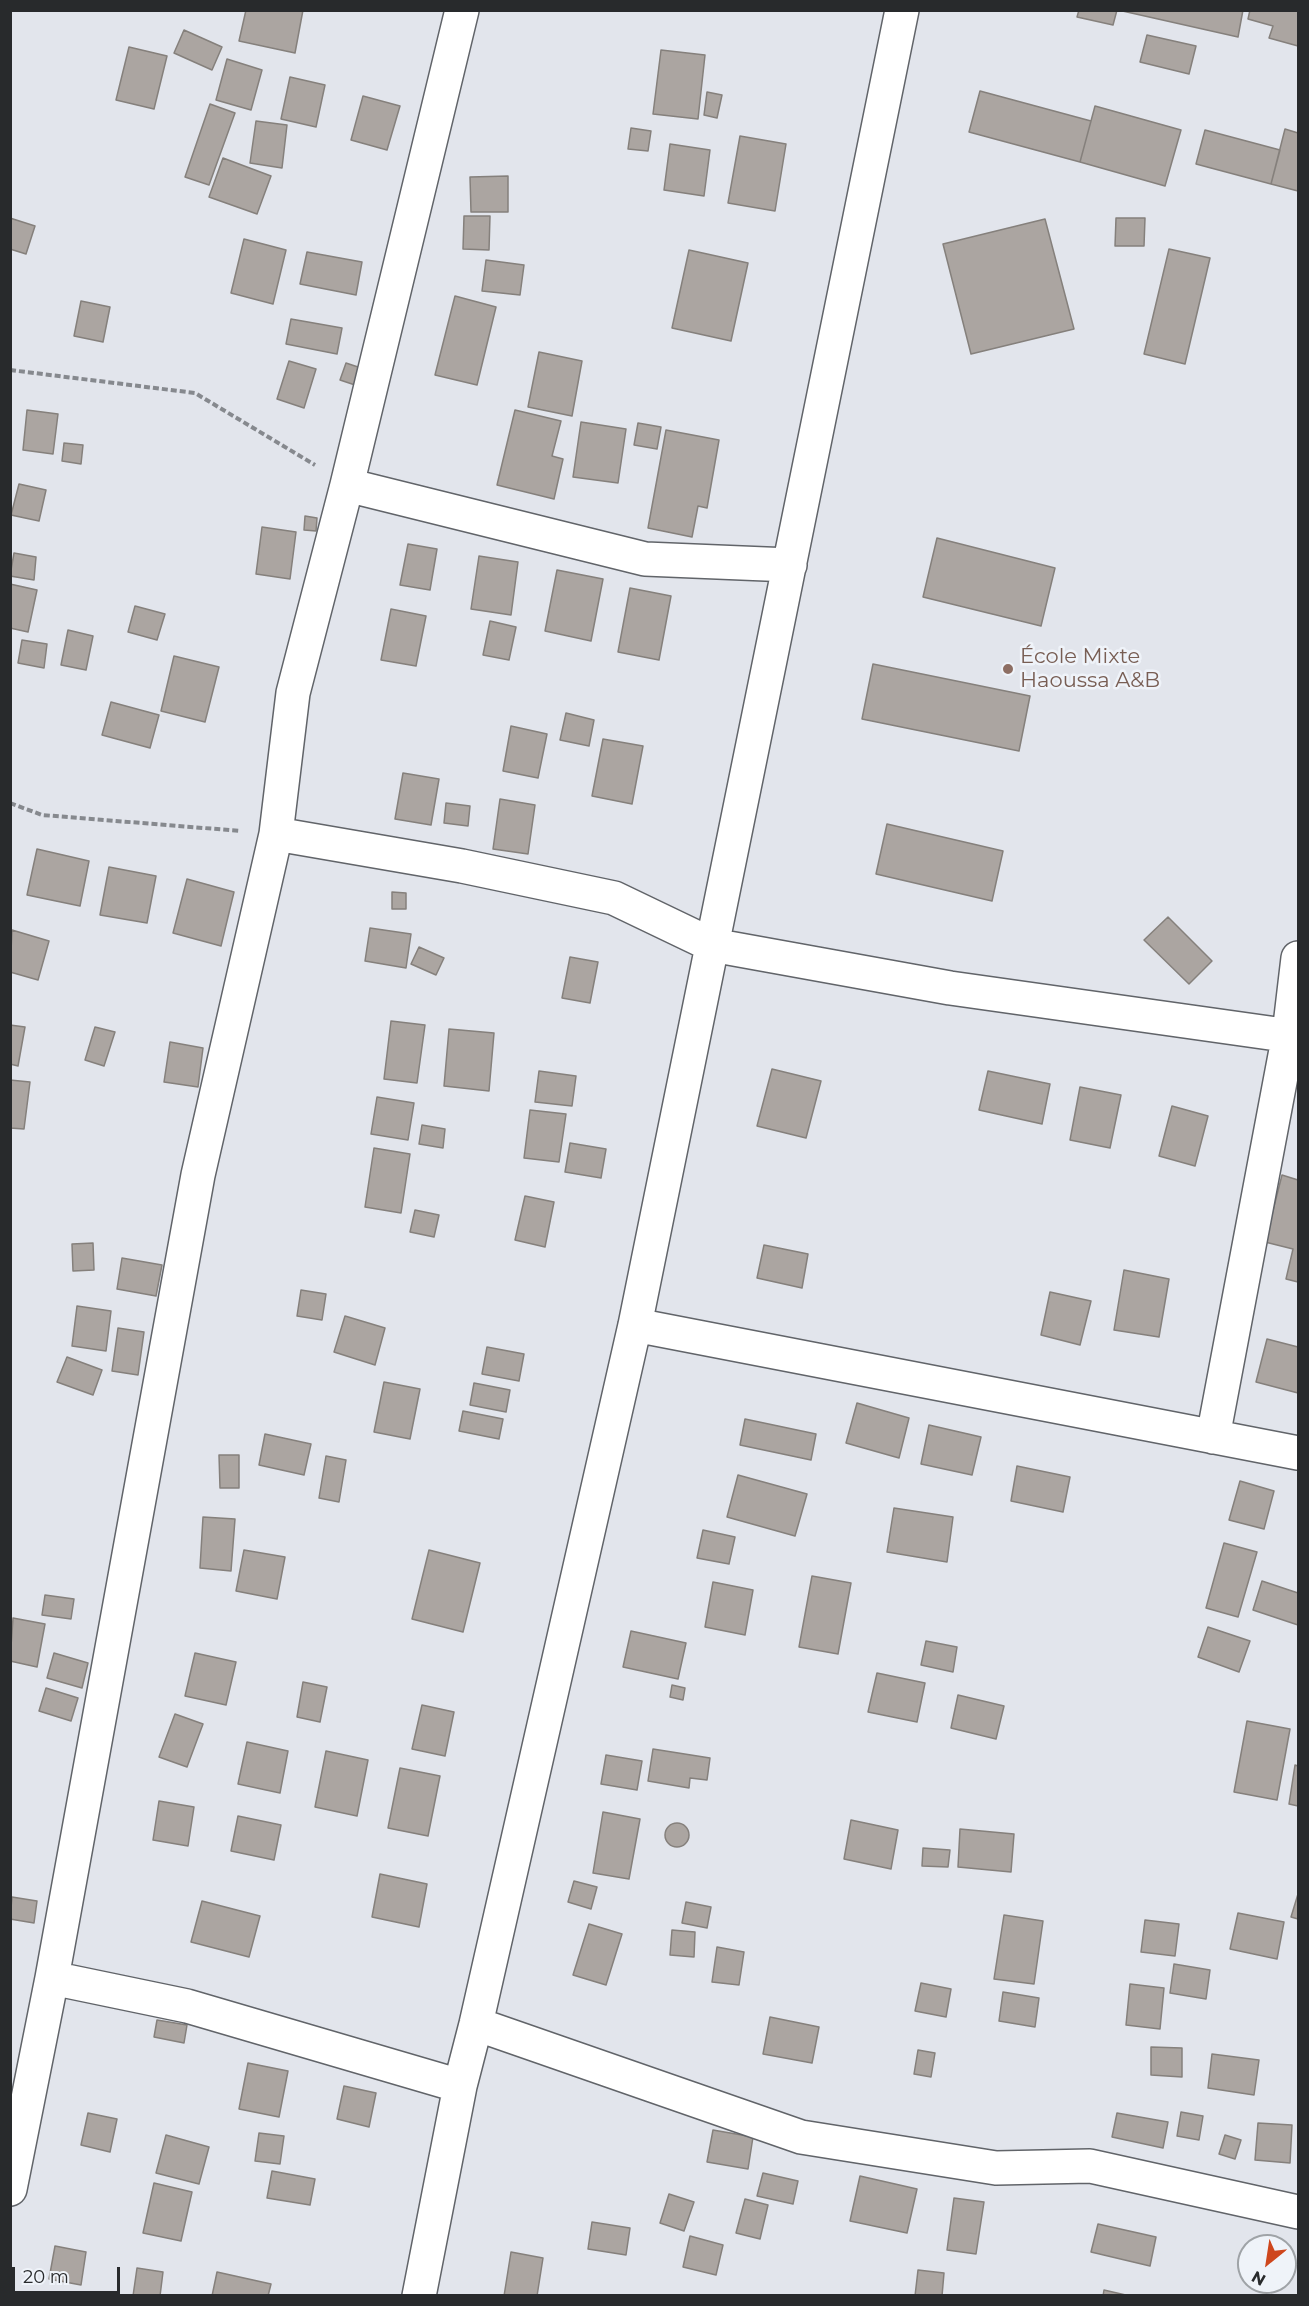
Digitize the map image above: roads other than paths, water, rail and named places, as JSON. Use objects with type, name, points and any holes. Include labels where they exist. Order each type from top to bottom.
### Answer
[{"type":"street","points":[[10,2189],[52,1978],[198,1175],[276,834],[293,693],[348,485],[462,10]]},
{"type":"street","points":[[419,2295],[460,2086],[635,1325],[901,11]]},
{"type":"street","points":[[348,485],[645,559],[790,565]]},
{"type":"street","points":[[276,834],[462,866],[614,897],[712,945],[950,988],[1294,1036]]},
{"type":"street","points":[[1214,1437],[1294,1036],[1299,958]]},
{"type":"street","points":[[635,1325],[1299,1453]]},
{"type":"street","points":[[52,1978],[187,2006],[460,2086]]},
{"type":"street","points":[[476,2024],[801,2137],[996,2168],[1090,2166],[1299,2212]]},
{"type":"place","name":"École Mixte Haoussa A&B","points":[[1008,669]]}]
